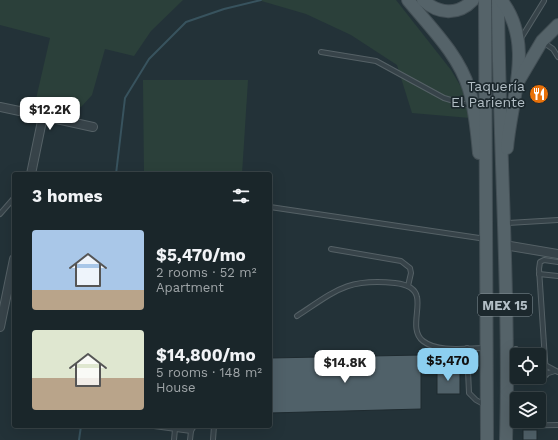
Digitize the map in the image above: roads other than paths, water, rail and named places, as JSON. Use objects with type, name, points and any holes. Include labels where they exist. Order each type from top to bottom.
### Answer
[{"type":"main road","points":[[408,0],[438,38],[462,73],[469,88],[477,127],[483,195],[486,209]]},
{"type":"main road","points":[[423,0],[439,10],[452,12],[469,4]]},
{"type":"main road","name":"MEX 15","points":[[485,0],[487,440]]},
{"type":"main road","name":"MEX 15","points":[[498,0],[499,108],[504,245],[506,440]]},
{"type":"main road","points":[[501,0],[511,12],[520,41],[517,85],[509,121],[506,152],[501,170]]},
{"type":"main road","points":[[517,85],[542,41],[558,25]]},
{"type":"street","points":[[0,107],[94,127]]},
{"type":"street","points":[[31,172],[43,116]]},
{"type":"street","points":[[504,245],[558,254]]},
{"type":"street","points":[[0,327],[12,269]]},
{"type":"lane","points":[[520,41],[544,1]]},
{"type":"lane","points":[[542,41],[553,49],[558,57]]},
{"type":"lane","points":[[321,52],[376,60],[444,98],[473,106]]},
{"type":"lane","points":[[0,214],[12,200]]},
{"type":"lane","points":[[272,207],[486,239]]},
{"type":"lane","points":[[503,223],[558,220]]},
{"type":"lane","points":[[331,249],[401,261],[410,268],[411,273],[408,286]]},
{"type":"lane","points":[[544,348],[539,274],[542,260],[558,262]]},
{"type":"lane","points":[[539,274],[558,276]]},
{"type":"lane","points":[[297,316],[346,286],[361,282],[381,282],[408,286],[416,292],[418,298],[417,328],[419,337],[430,345],[438,347],[486,348]]},
{"type":"lane","points":[[466,348],[469,393],[476,400],[486,406]]},
{"type":"lane","points":[[546,366],[556,371]]},
{"type":"lane","points":[[546,375],[556,371]]},
{"type":"lane","points":[[506,385],[510,383]]},
{"type":"lane","points":[[506,426],[558,425]]},
{"type":"lane","points":[[168,428],[191,431]]},
{"type":"lane","points":[[190,440],[193,428]]},
{"type":"lane","points":[[213,440],[214,428]]},
{"type":"lane","points":[[174,440],[175,429]]},
{"type":"waterway","points":[[116,172],[125,98],[149,59],[186,22],[224,9],[261,0]]},
{"type":"waterway","points":[[79,440],[81,428]]},
{"type":"place","name":"Taquería El Pariente","points":[[539,94]]}]
